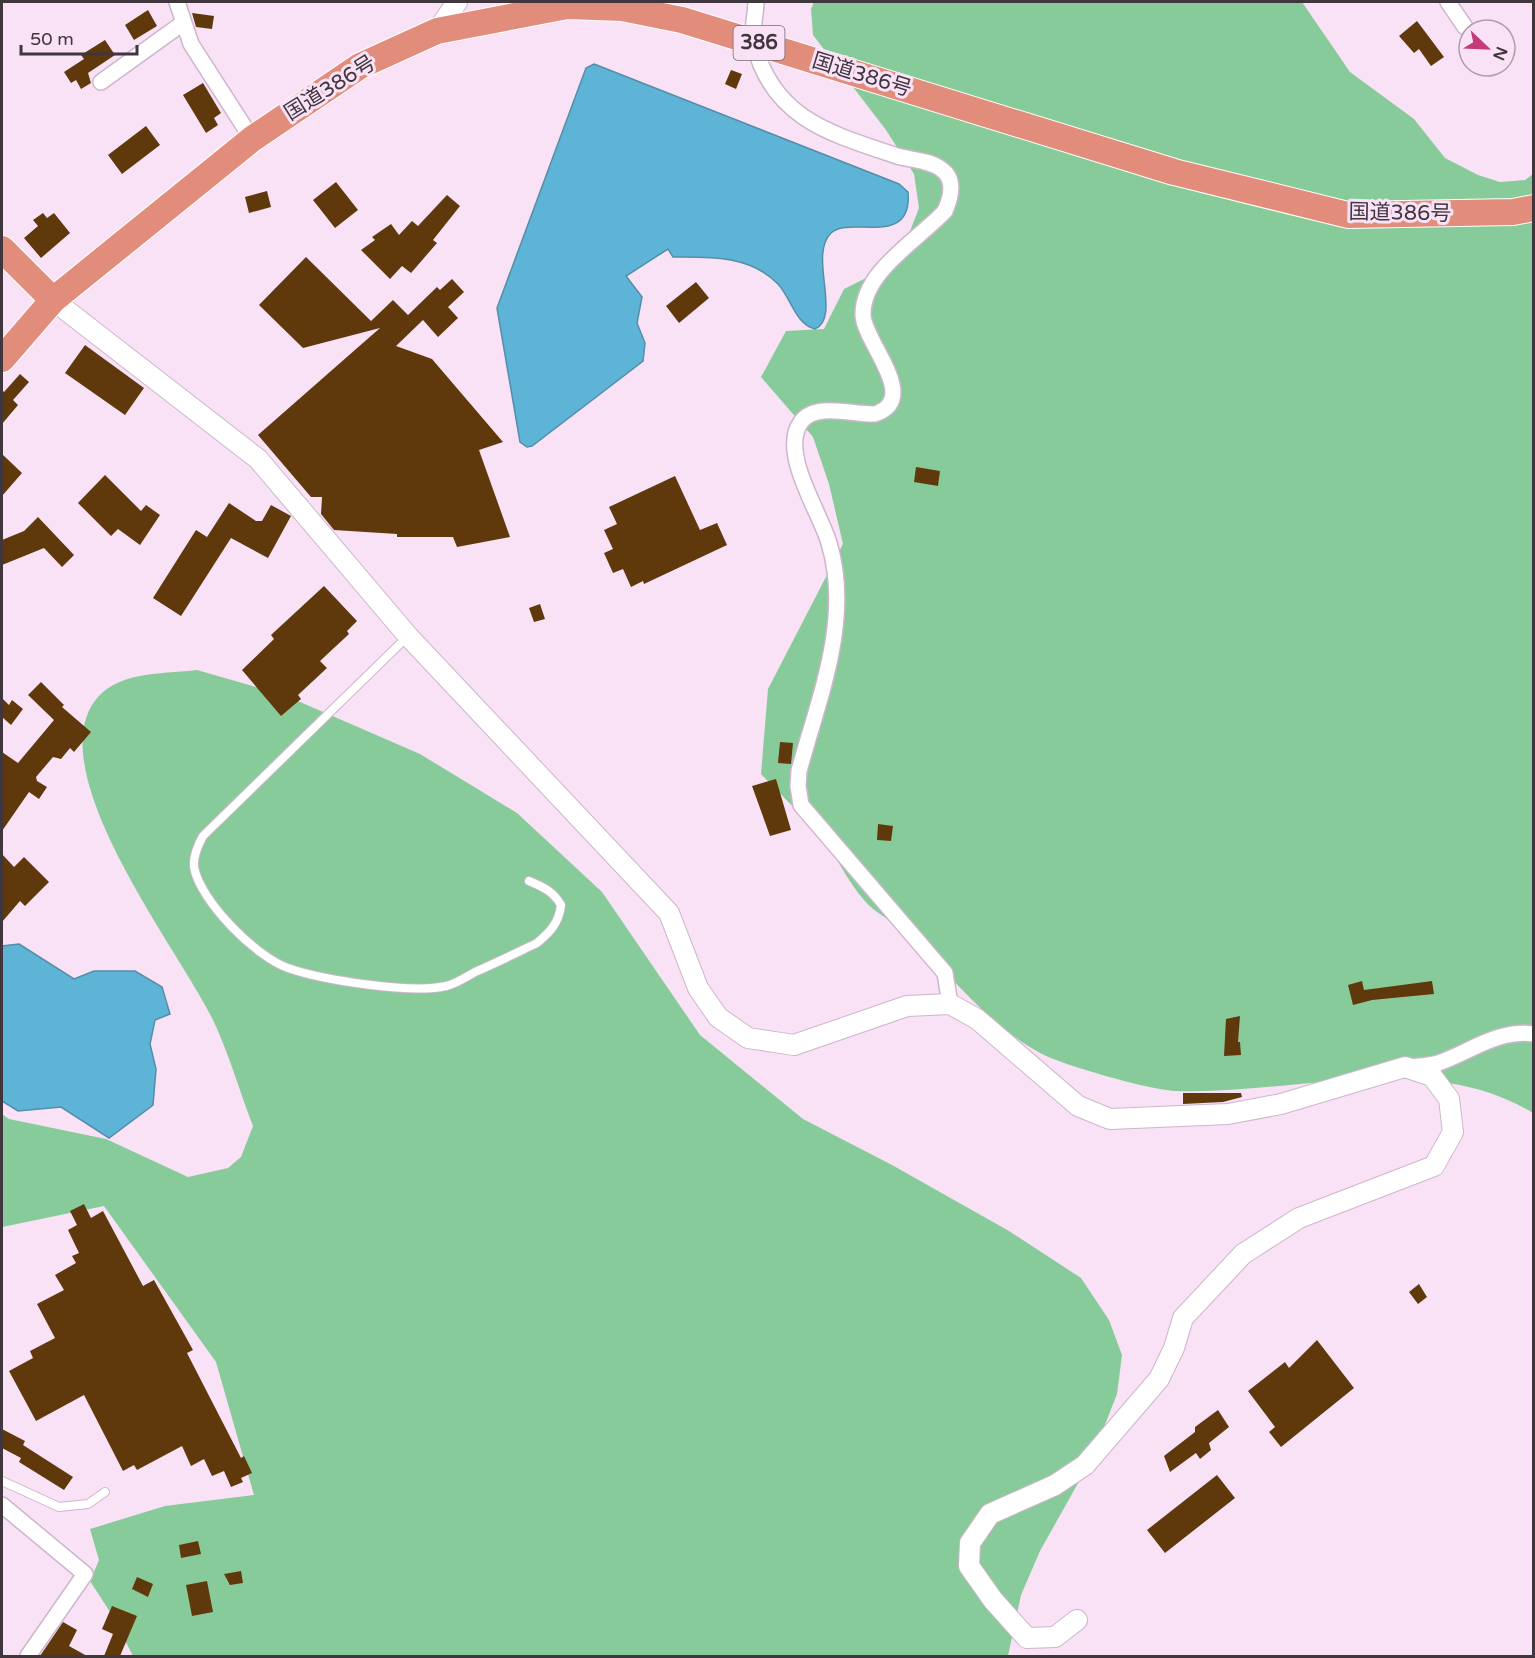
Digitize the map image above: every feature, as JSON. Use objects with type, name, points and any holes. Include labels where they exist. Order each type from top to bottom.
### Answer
[{"type":"highway","name":"国道386号","points":[[53,300],[252,139],[360,66],[437,31],[567,6],[622,8],[682,20],[1174,172],[1348,215],[1502,213],[1533,208]]},
{"type":"highway","points":[[2,249],[53,300]]},
{"type":"highway","name":"386","points":[[2,359],[53,300]]},
{"type":"street","points":[[177,2],[191,44],[252,139]]},
{"type":"street","points":[[437,31],[457,2]]},
{"type":"street","points":[[756,2],[753,41],[770,82],[783,102],[803,118],[833,135],[910,160],[934,165],[948,175],[951,187],[950,200],[945,210],[873,279],[865,297],[864,324],[893,387],[889,404],[883,411],[875,414],[820,411],[807,416],[796,431],[794,447],[797,463],[830,543],[837,591],[836,635],[800,771],[798,786],[801,805],[945,973],[950,1004]]},
{"type":"street","points":[[1448,2],[1458,18]]},
{"type":"street","points":[[101,82],[183,22]]},
{"type":"street","points":[[53,300],[258,459],[408,636],[669,913],[698,988],[718,1017],[748,1038],[794,1045],[907,1006],[950,1004],[977,1019],[1077,1106],[1110,1119],[1228,1114],[1281,1104],[1405,1067],[1439,1063],[1481,1042],[1526,1033],[1533,1034]]},
{"type":"street","points":[[1077,1620],[1055,1637],[1027,1638],[993,1600],[969,1566],[970,1543],[990,1514],[1055,1485],[1085,1465],[1159,1379],[1174,1348],[1183,1318],[1243,1254],[1299,1218],[1434,1166],[1453,1132],[1449,1099],[1432,1076],[1405,1067]]},
{"type":"street","points":[[2,1505],[85,1574],[28,1656]]},
{"type":"lane","points":[[408,636],[203,837],[196,849],[194,866],[205,892],[225,918],[251,944],[266,957],[286,967],[402,989],[447,986],[537,943],[548,934],[554,926],[561,905],[547,889],[529,881]]},
{"type":"lane","points":[[2,1481],[59,1507],[88,1504],[105,1492]]},
{"type":"green space","points":[[814,2],[1302,2],[1350,72],[1414,119],[1445,158],[1478,175],[1500,182],[1525,180],[1533,174],[1533,1113],[1492,1094],[1449,1083],[1405,1079],[1359,1080],[1177,1091],[1108,1077],[1053,1059],[1024,1043],[991,1018],[912,936],[870,906],[852,885],[821,837],[761,774],[768,689],[843,544],[829,484],[813,437],[761,377],[786,331],[824,329],[844,289],[880,271],[907,239],[919,208],[914,174],[886,130],[813,35],[811,9]]},
{"type":"green space","points":[[197,670],[284,695],[420,754],[517,813],[602,892],[700,1035],[803,1119],[892,1165],[1009,1231],[1081,1278],[1109,1320],[1122,1355],[1117,1394],[1091,1460],[1040,1551],[1021,1595],[1008,1656],[133,1656],[112,1615],[90,1581],[99,1560],[90,1529],[165,1506],[254,1495],[216,1362],[104,1206],[2,1227],[2,1114],[9,1119],[106,1139],[188,1177],[228,1168],[241,1157],[253,1126],[223,1042],[211,1016],[119,858],[98,811],[85,767],[84,728],[98,697],[119,682],[131,678]]},
{"type":"water","points":[[594,64],[899,184],[908,192],[907,209],[901,220],[891,225],[840,228],[831,233],[825,243],[823,256],[826,312],[822,322],[815,329],[798,317],[778,284],[755,268],[715,258],[673,257],[668,249],[626,276],[642,297],[637,323],[645,343],[643,361],[532,446],[527,447],[520,442],[497,308],[586,68]]},
{"type":"water","points":[[19,944],[74,979],[94,971],[135,971],[162,987],[170,1014],[155,1020],[150,1044],[156,1069],[153,1105],[109,1138],[61,1107],[18,1111],[2,1101],[2,946]]},
{"type":"building","points":[[148,10],[157,26],[134,40],[125,25]]},
{"type":"building","points":[[192,13],[214,16],[212,29],[196,27]]},
{"type":"building","points":[[1417,21],[1444,57],[1431,66],[1419,49],[1414,53],[1399,36]]},
{"type":"building","points":[[105,40],[115,55],[88,73],[91,83],[81,89],[76,80],[71,83],[64,72],[84,59],[81,55]]},
{"type":"building","points":[[731,70],[742,74],[736,89],[725,84]]},
{"type":"building","points":[[203,83],[221,113],[214,118],[218,125],[206,133],[183,95]]},
{"type":"building","points":[[146,126],[160,145],[122,174],[108,155]]},
{"type":"building","points":[[336,182],[358,210],[335,228],[313,200]]},
{"type":"building","points":[[267,191],[271,207],[249,213],[245,197]]},
{"type":"building","points":[[447,195],[460,206],[433,240],[437,243],[411,273],[402,266],[390,279],[361,250],[375,240],[372,237],[391,224],[399,235],[412,221],[418,226]]},
{"type":"building","points":[[43,213],[47,218],[54,213],[70,233],[41,258],[24,238],[38,226],[33,220]]},
{"type":"building","points":[[306,257],[371,321],[393,300],[408,315],[437,287],[440,290],[452,279],[464,292],[448,307],[458,318],[438,337],[423,320],[396,346],[432,359],[503,442],[479,450],[510,537],[457,547],[453,537],[397,537],[397,534],[334,530],[321,514],[322,497],[311,497],[258,435],[380,328],[303,348],[259,305]]},
{"type":"building","points":[[696,282],[709,298],[679,323],[666,306]]},
{"type":"building","points":[[85,345],[144,388],[125,415],[65,373]]},
{"type":"building","points":[[20,374],[29,382],[13,400],[18,405],[2,424],[2,390],[4,392]]},
{"type":"building","points":[[2,454],[22,473],[2,496]]},
{"type":"building","points":[[916,467],[940,471],[938,486],[914,482]]},
{"type":"building","points":[[105,475],[141,511],[146,505],[160,515],[140,545],[118,529],[111,536],[78,503]]},
{"type":"building","points":[[675,476],[700,530],[717,523],[727,545],[644,584],[643,581],[631,587],[623,569],[613,573],[604,553],[613,549],[604,530],[617,524],[609,507]]},
{"type":"building","points":[[229,503],[256,521],[262,521],[271,505],[291,516],[268,558],[231,538],[181,616],[153,598],[196,530],[207,537]]},
{"type":"building","points":[[38,517],[74,555],[62,567],[44,548],[2,565],[2,540],[24,531]]},
{"type":"building","points":[[324,586],[357,621],[347,631],[349,634],[320,661],[327,668],[298,695],[301,699],[281,716],[242,670],[274,639],[271,635]]},
{"type":"building","points":[[540,604],[545,619],[534,622],[529,608]]},
{"type":"building","points":[[41,682],[64,705],[62,707],[91,732],[74,752],[70,748],[61,759],[53,757],[36,777],[37,781],[47,787],[39,799],[29,792],[2,831],[2,752],[18,763],[54,720],[28,695]]},
{"type":"building","points":[[2,698],[9,705],[12,700],[23,709],[11,725],[2,717]]},
{"type":"building","points":[[780,742],[793,743],[791,764],[778,763]]},
{"type":"building","points":[[776,779],[791,830],[770,836],[752,786]]},
{"type":"building","points":[[878,824],[893,826],[891,841],[877,840]]},
{"type":"building","points":[[2,854],[14,867],[24,857],[49,882],[25,906],[20,901],[2,922]]},
{"type":"building","points":[[1362,981],[1364,990],[1432,981],[1434,994],[1372,1000],[1353,1005],[1348,985]]},
{"type":"building","points":[[1240,1016],[1238,1042],[1240,1042],[1241,1055],[1224,1056],[1226,1019]]},
{"type":"building","points":[[1183,1093],[1241,1093],[1242,1097],[1223,1102],[1183,1104]]},
{"type":"building","points":[[84,1204],[91,1218],[103,1211],[143,1286],[154,1280],[193,1350],[187,1353],[241,1458],[244,1456],[252,1473],[241,1478],[243,1482],[231,1487],[224,1471],[212,1476],[204,1459],[191,1466],[182,1446],[137,1470],[134,1465],[123,1471],[84,1395],[36,1421],[9,1371],[33,1358],[30,1351],[55,1338],[37,1304],[64,1290],[55,1275],[76,1263],[72,1256],[79,1253],[68,1230],[77,1225],[70,1211]]},
{"type":"building","points":[[1419,1284],[1427,1297],[1418,1304],[1409,1292]]},
{"type":"building","points":[[1317,1340],[1354,1388],[1281,1447],[1269,1432],[1275,1427],[1248,1391],[1285,1362],[1289,1368]]},
{"type":"building","points":[[1218,1410],[1229,1427],[1209,1443],[1211,1450],[1200,1459],[1196,1453],[1170,1472],[1164,1456],[1195,1432],[1195,1427]]},
{"type":"building","points":[[2,1429],[25,1441],[23,1445],[73,1477],[64,1490],[19,1462],[21,1458],[2,1448]]},
{"type":"building","points":[[1217,1475],[1235,1498],[1165,1553],[1147,1530]]},
{"type":"building","points":[[198,1541],[201,1554],[181,1558],[179,1545]]},
{"type":"building","points":[[241,1571],[243,1583],[230,1585],[224,1574]]},
{"type":"building","points":[[137,1577],[153,1584],[148,1597],[132,1589]]},
{"type":"building","points":[[207,1581],[213,1612],[192,1616],[186,1585]]},
{"type":"building","points":[[112,1606],[137,1616],[120,1656],[104,1656],[113,1634],[102,1629]]},
{"type":"building","points":[[63,1622],[77,1630],[69,1646],[87,1656],[40,1656]]}]
